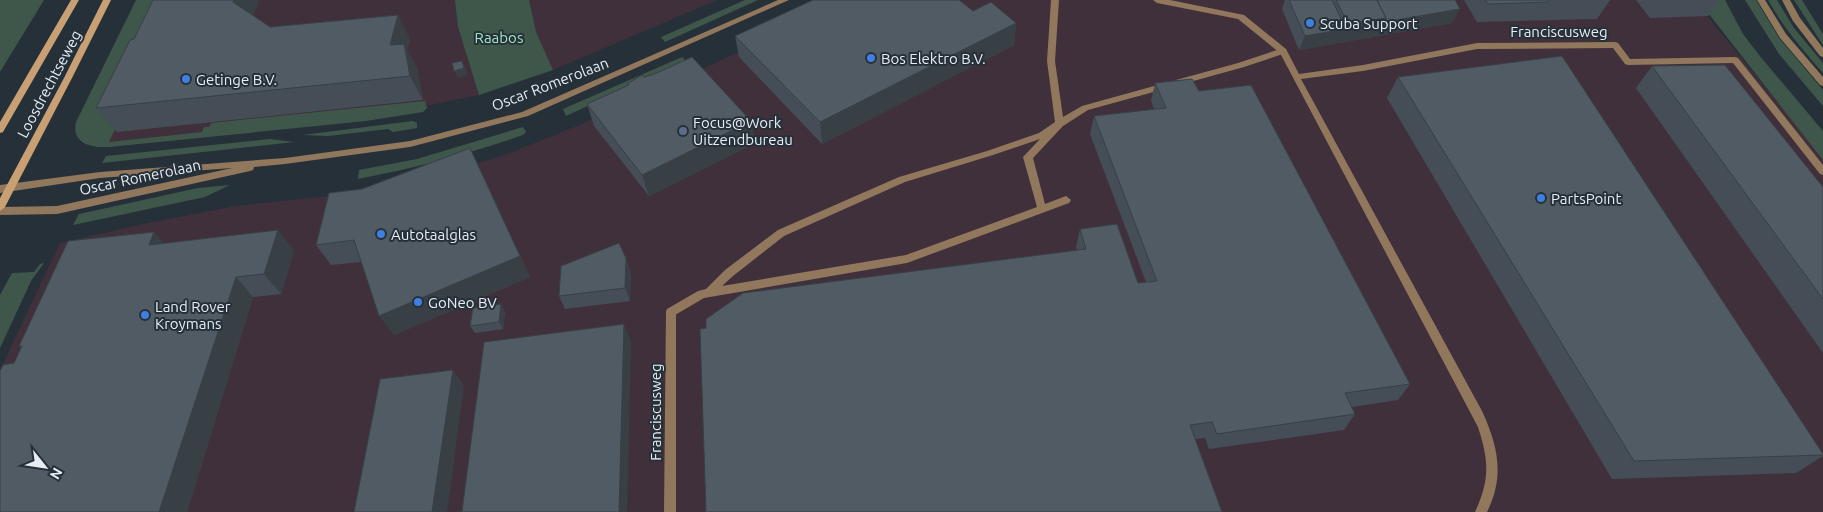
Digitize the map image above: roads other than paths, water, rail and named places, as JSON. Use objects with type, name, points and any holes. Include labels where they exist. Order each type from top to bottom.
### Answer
[{"type":"main road","name":"Loosdrechtseweg","points":[[0,130],[75,0]]},
{"type":"main road","name":"Loosdrechtseweg","points":[[0,206],[5,188],[83,51],[107,0]]},
{"type":"street","name":"Oscar Romerolaan","points":[[5,188],[100,175],[285,160],[410,144],[525,114],[785,0]]},
{"type":"street","points":[[1055,0],[1051,60],[1060,124]]},
{"type":"street","points":[[1157,0],[1242,17],[1283,51],[1488,437],[1493,460],[1493,482],[1487,501],[1480,512]]},
{"type":"street","points":[[1761,0],[1783,36],[1823,83]]},
{"type":"street","points":[[1786,0],[1796,18],[1823,54]]},
{"type":"street","name":"Franciscusweg","points":[[1296,77],[1363,68],[1477,46],[1615,45],[1628,62],[1735,60],[1823,172]]},
{"type":"street","points":[[710,292],[729,273],[781,233],[902,179],[990,153],[1042,135],[1085,108],[1241,65],[1283,51]]},
{"type":"street","points":[[1042,209],[1028,157],[1060,124]]},
{"type":"street","name":"Oscar Romerolaan","points":[[0,211],[57,210],[285,160]]},
{"type":"street","points":[[710,292],[908,259],[1066,200]]},
{"type":"street","name":"Franciscusweg","points":[[670,512],[671,312],[702,294],[710,292]]},
{"type":"place","name":"Scuba Support","points":[[1310,23]]},
{"type":"place","name":"Bos Elektro B.V.","points":[[871,58]]},
{"type":"place","name":"Getinge B.V.","points":[[186,79]]},
{"type":"place","name":"Focus@Work Uitzendbureau","points":[[683,131]]},
{"type":"place","name":"PartsPoint","points":[[1541,198]]},
{"type":"place","name":"Autotaalglas","points":[[381,234]]},
{"type":"place","name":"GoNeo BV","points":[[418,302]]},
{"type":"place","name":"Land Rover Kroymans","points":[[145,315]]},
{"type":"park label","name":"Raabos","points":[[499,37]]}]
